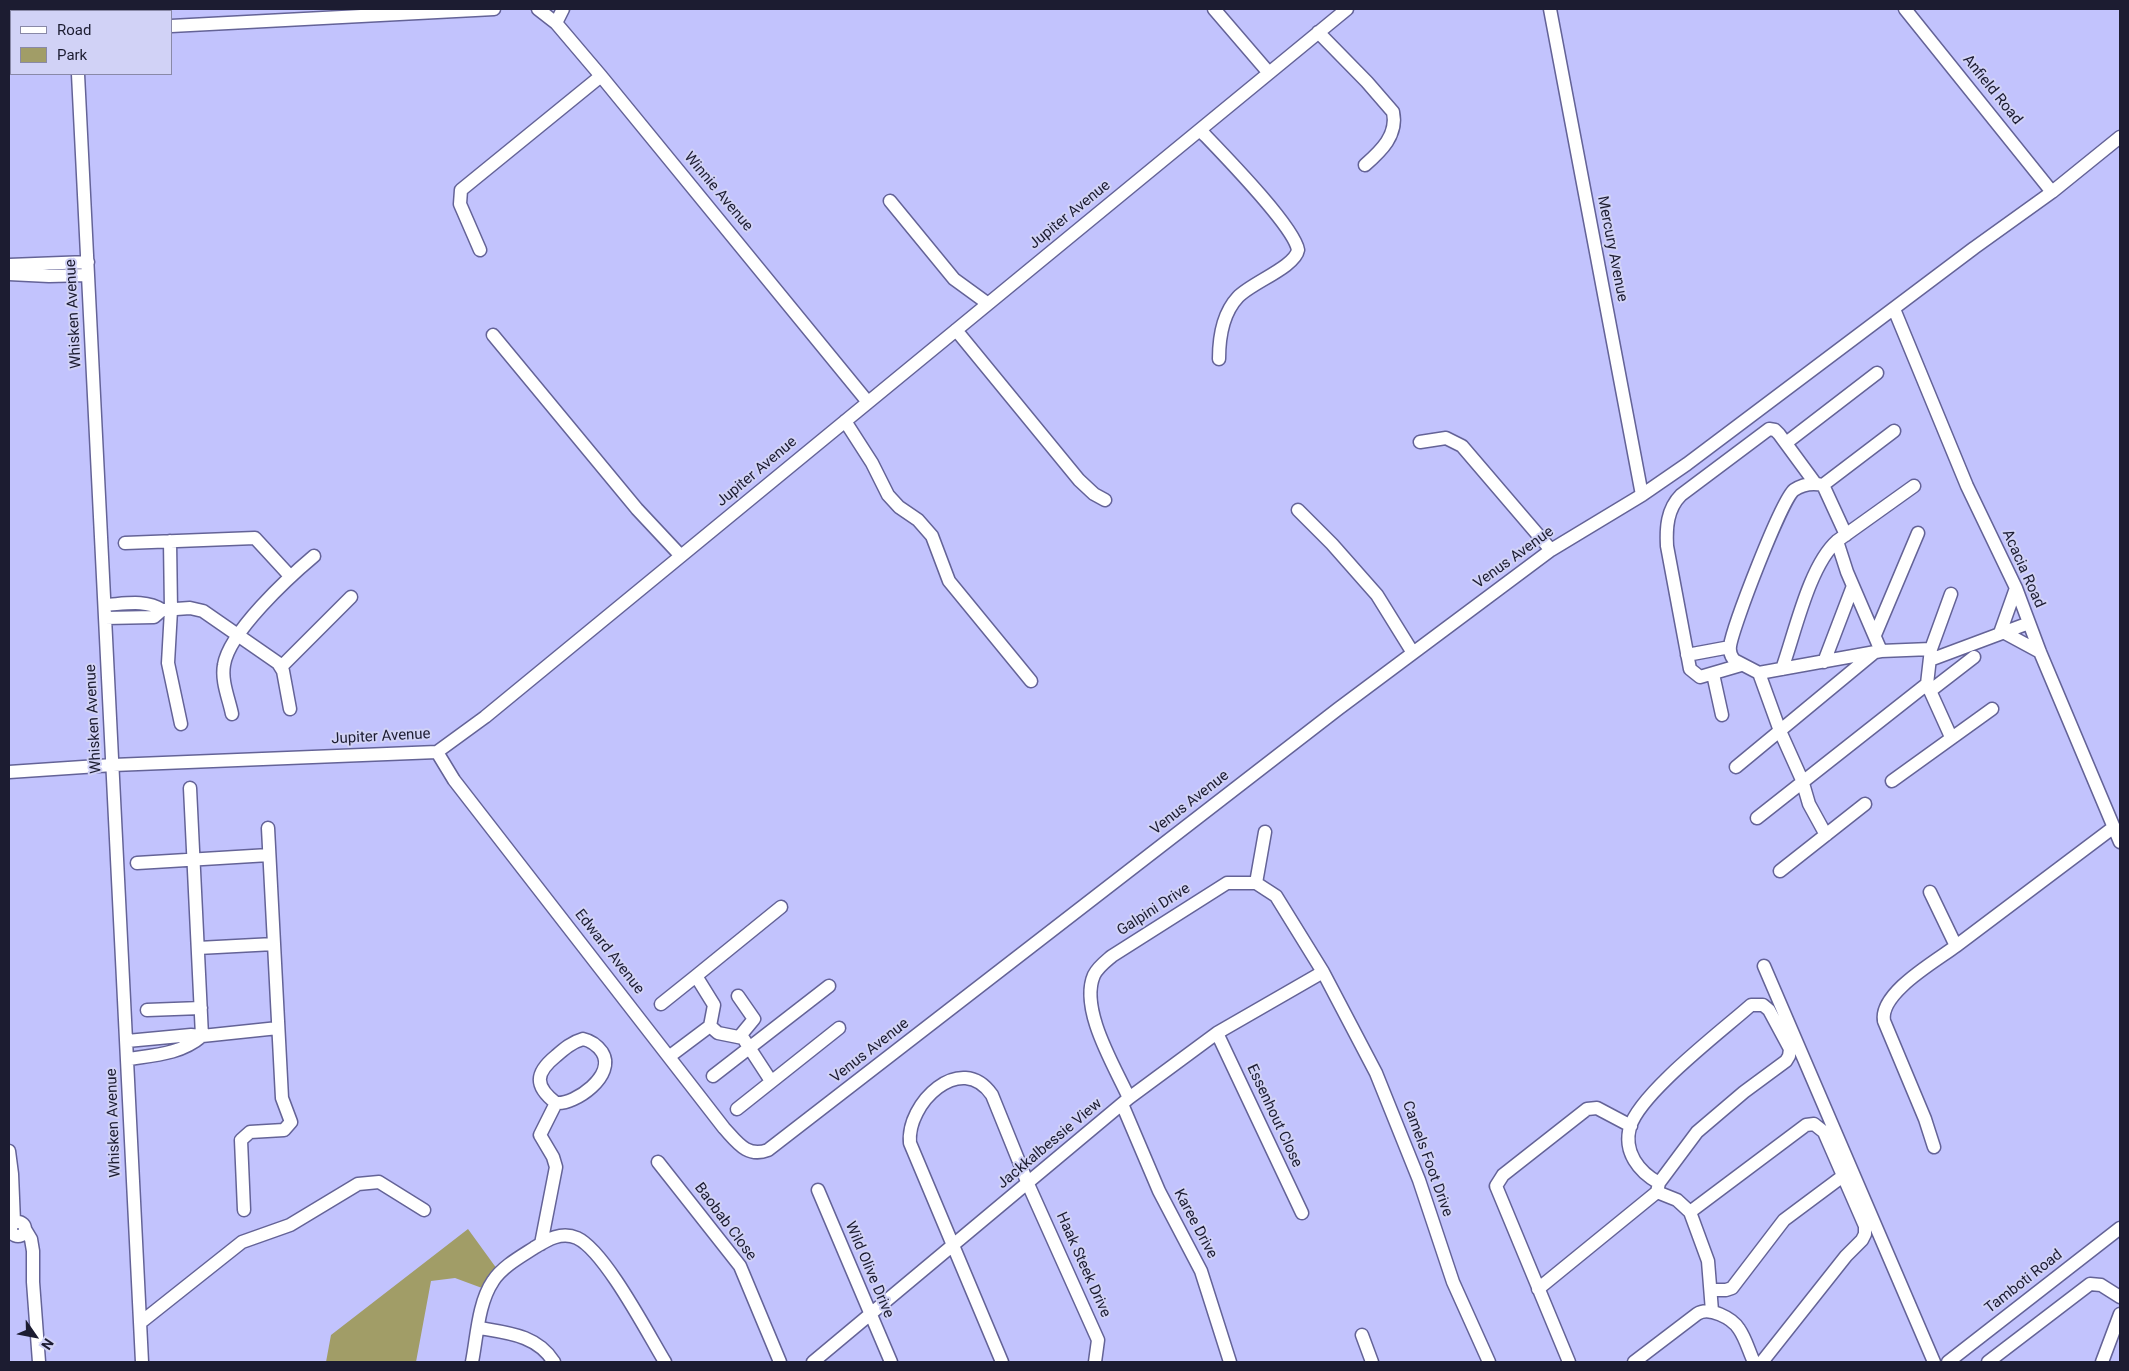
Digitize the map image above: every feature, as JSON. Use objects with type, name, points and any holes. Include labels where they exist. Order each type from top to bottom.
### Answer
[{"type":"street","points":[[172,26],[444,10],[494,9]]},
{"type":"street","name":"Winnie Avenue","points":[[538,9],[556,23],[601,76],[867,402]]},
{"type":"street","points":[[556,23],[563,9]]},
{"type":"street","points":[[1214,9],[1269,73]]},
{"type":"street","name":"Jupiter Avenue","points":[[9,772],[113,765],[437,752],[485,717],[1347,9]]},
{"type":"street","name":"Mercury Avenue","points":[[1550,9],[1642,495]]},
{"type":"street","name":"Anfield Road","points":[[1905,9],[2052,192]]},
{"type":"street","points":[[1318,32],[1372,86],[1393,112],[1392,130],[1388,140],[1365,165]]},
{"type":"street","name":"Whisken Avenue","points":[[78,75],[128,1058],[132,1196],[142,1362]]},
{"type":"street","points":[[480,250],[460,204],[460,193],[463,188],[601,76]]},
{"type":"street","points":[[1200,130],[1266,202],[1296,243],[1298,250],[1292,261],[1246,290],[1232,304],[1222,330],[1219,359]]},
{"type":"street","name":"Venus Avenue","points":[[768,1150],[1338,708],[1551,550],[1642,495],[1687,464],[2052,192],[2120,137]]},
{"type":"street","points":[[890,201],[954,279],[987,303]]},
{"type":"street","points":[[9,265],[88,268]]},
{"type":"street","points":[[9,274],[49,276],[88,268]]},
{"type":"street","name":"Acacia Road","points":[[1894,308],[1967,486],[2016,588],[2040,652],[2120,842]]},
{"type":"street","points":[[956,330],[1078,480],[1094,494],[1105,500]]},
{"type":"street","points":[[493,335],[636,509],[681,556]]},
{"type":"street","points":[[1786,443],[1877,373]]},
{"type":"street","points":[[845,421],[872,463],[888,494],[899,507],[918,520],[932,536],[949,581],[1031,681]]},
{"type":"street","points":[[1741,665],[1700,677],[1690,670],[1667,546],[1666,529],[1672,508],[1681,495],[1766,430],[1775,430],[1819,484],[1841,538],[1853,586],[1875,635],[1878,651]]},
{"type":"street","points":[[1894,431],[1819,484],[1794,490],[1785,502],[1754,575],[1730,647],[1731,656],[1741,665],[1760,673],[1878,651],[1930,654],[2029,623]]},
{"type":"street","points":[[1420,442],[1446,438],[1462,446],[1551,550]]},
{"type":"street","points":[[1782,669],[1816,569],[1827,551],[1841,538],[1914,486]]},
{"type":"street","points":[[1298,510],[1332,544],[1377,595],[1413,653]]},
{"type":"street","points":[[1875,635],[1918,533]]},
{"type":"street","points":[[125,543],[255,538],[290,576]]},
{"type":"street","points":[[170,541],[167,610],[168,663],[181,724]]},
{"type":"street","points":[[232,714],[224,670],[231,646],[238,635],[290,576],[314,556]]},
{"type":"street","points":[[1824,662],[1853,586]]},
{"type":"street","points":[[2002,632],[2016,588]]},
{"type":"street","points":[[1951,594],[1930,654],[1928,688],[1951,737]]},
{"type":"street","points":[[281,667],[351,597]]},
{"type":"street","points":[[130,618],[131,604]]},
{"type":"street","points":[[105,605],[154,605],[167,610]]},
{"type":"street","points":[[105,618],[154,617],[167,610],[190,608],[203,611],[281,667],[286,683],[290,709]]},
{"type":"street","points":[[2002,632],[2040,652]]},
{"type":"street","points":[[1688,655],[1730,647]]},
{"type":"street","points":[[1736,767],[1878,651]]},
{"type":"street","points":[[1757,818],[1802,780],[1928,688],[1974,657]]},
{"type":"street","points":[[1760,673],[1780,731],[1802,780],[1809,804],[1826,835]]},
{"type":"street","points":[[1713,674],[1722,715]]},
{"type":"street","points":[[1892,782],[1951,737],[1992,709]]},
{"type":"street","name":"Edward Avenue","points":[[437,752],[454,780],[742,1147],[754,1153],[768,1150]]},
{"type":"street","points":[[190,788],[202,1036]]},
{"type":"street","points":[[1780,872],[1865,804]]},
{"type":"street","points":[[244,1210],[241,1140],[250,1132],[284,1130],[291,1122],[282,1098],[268,828]]},
{"type":"street","points":[[1934,1147],[1925,1119],[1884,1021],[1883,1012],[1889,999],[1904,985],[2114,828]]},
{"type":"street","points":[[1266,832],[1256,883],[1269,890],[1282,904],[1323,972]]},
{"type":"street","points":[[137,862],[270,855]]},
{"type":"street","name":"Galpini Drive","points":[[1126,1101],[1092,1012],[1091,988],[1097,970],[1112,956],[1221,886],[1231,882],[1256,883]]},
{"type":"street","points":[[1930,892],[1956,946]]},
{"type":"street","points":[[661,1004],[781,907]]},
{"type":"street","points":[[198,948],[274,944]]},
{"type":"street","points":[[1764,966],[1934,1362]]},
{"type":"street","name":"Jackkalbessie View","points":[[813,1362],[1126,1101],[1217,1033],[1323,972]]},
{"type":"street","name":"Camels Foot Drive","points":[[1323,972],[1376,1073],[1418,1180],[1452,1282],[1489,1362]]},
{"type":"street","points":[[670,1056],[710,1026],[714,1005],[696,976]]},
{"type":"street","points":[[713,1076],[829,986]]},
{"type":"street","points":[[738,996],[754,1019],[740,1036]]},
{"type":"street","points":[[1538,1289],[1658,1188],[1697,1132],[1744,1092],[1786,1062],[1790,1050],[1769,1010],[1760,1003],[1751,1005],[1683,1063],[1635,1117],[1628,1140],[1634,1160],[1642,1172],[1658,1188],[1677,1200],[1690,1212],[1708,1261],[1712,1290],[1712,1311]]},
{"type":"street","points":[[147,1010],[201,1008]]},
{"type":"street","points":[[710,1026],[718,1033],[740,1036],[771,1081]]},
{"type":"street","points":[[127,1041],[278,1028]]},
{"type":"street","points":[[737,1109],[839,1028]]},
{"type":"street","name":"Essenhout Close","points":[[1217,1033],[1302,1213]]},
{"type":"street","points":[[128,1058],[161,1054],[190,1046],[202,1036]]},
{"type":"street","points":[[578,1040],[587,1040],[597,1045],[606,1061],[602,1077],[566,1102],[556,1103],[539,1080],[540,1072],[544,1066],[578,1040]]},
{"type":"street","name":"Haak Steek Drive","points":[[954,1245],[910,1143],[912,1123],[933,1092],[947,1082],[961,1078],[975,1079],[987,1088],[1098,1340],[1095,1362]]},
{"type":"street","name":"Karee Drive","points":[[1126,1101],[1159,1191],[1201,1272],[1230,1362]]},
{"type":"street","points":[[541,1244],[556,1167],[553,1157],[540,1135],[556,1103]]},
{"type":"street","points":[[1569,1362],[1496,1186],[1498,1180],[1586,1109],[1597,1108],[1631,1126]]},
{"type":"street","points":[[1690,1212],[1809,1124],[1818,1126],[1824,1132],[1865,1226],[1864,1237],[1846,1256],[1762,1362]]},
{"type":"street","points":[[9,1151],[16,1230],[33,1251],[39,1362]]},
{"type":"street","name":"Baobab Close","points":[[658,1162],[740,1266],[780,1362]]},
{"type":"street","points":[[1712,1290],[1732,1288],[1784,1220],[1843,1176]]},
{"type":"street","points":[[140,1323],[242,1242],[290,1225],[358,1184],[379,1182],[424,1210]]},
{"type":"street","name":"Wild Olive Drive","points":[[818,1190],[891,1362]]},
{"type":"street","name":"Tamboti Road","points":[[1948,1362],[2120,1228]]},
{"type":"street","points":[[472,1362],[483,1305],[493,1281],[513,1262],[541,1244],[551,1238],[563,1236],[576,1238],[587,1246],[604,1266],[665,1362]]},
{"type":"street","points":[[954,1245],[1002,1362]]},
{"type":"street","points":[[1988,1362],[2090,1284],[2101,1285],[2120,1297]]},
{"type":"street","points":[[1634,1362],[1705,1310],[1712,1311],[1738,1327],[1754,1362]]},
{"type":"street","points":[[2102,1362],[2120,1314]]},
{"type":"street","points":[[479,1328],[527,1338],[541,1346],[554,1362]]},
{"type":"street","points":[[1362,1335],[1372,1362]]},
{"type":"green space","points":[[468,1229],[497,1269],[482,1288],[455,1278],[431,1281],[416,1362],[326,1362],[331,1335]]}]
